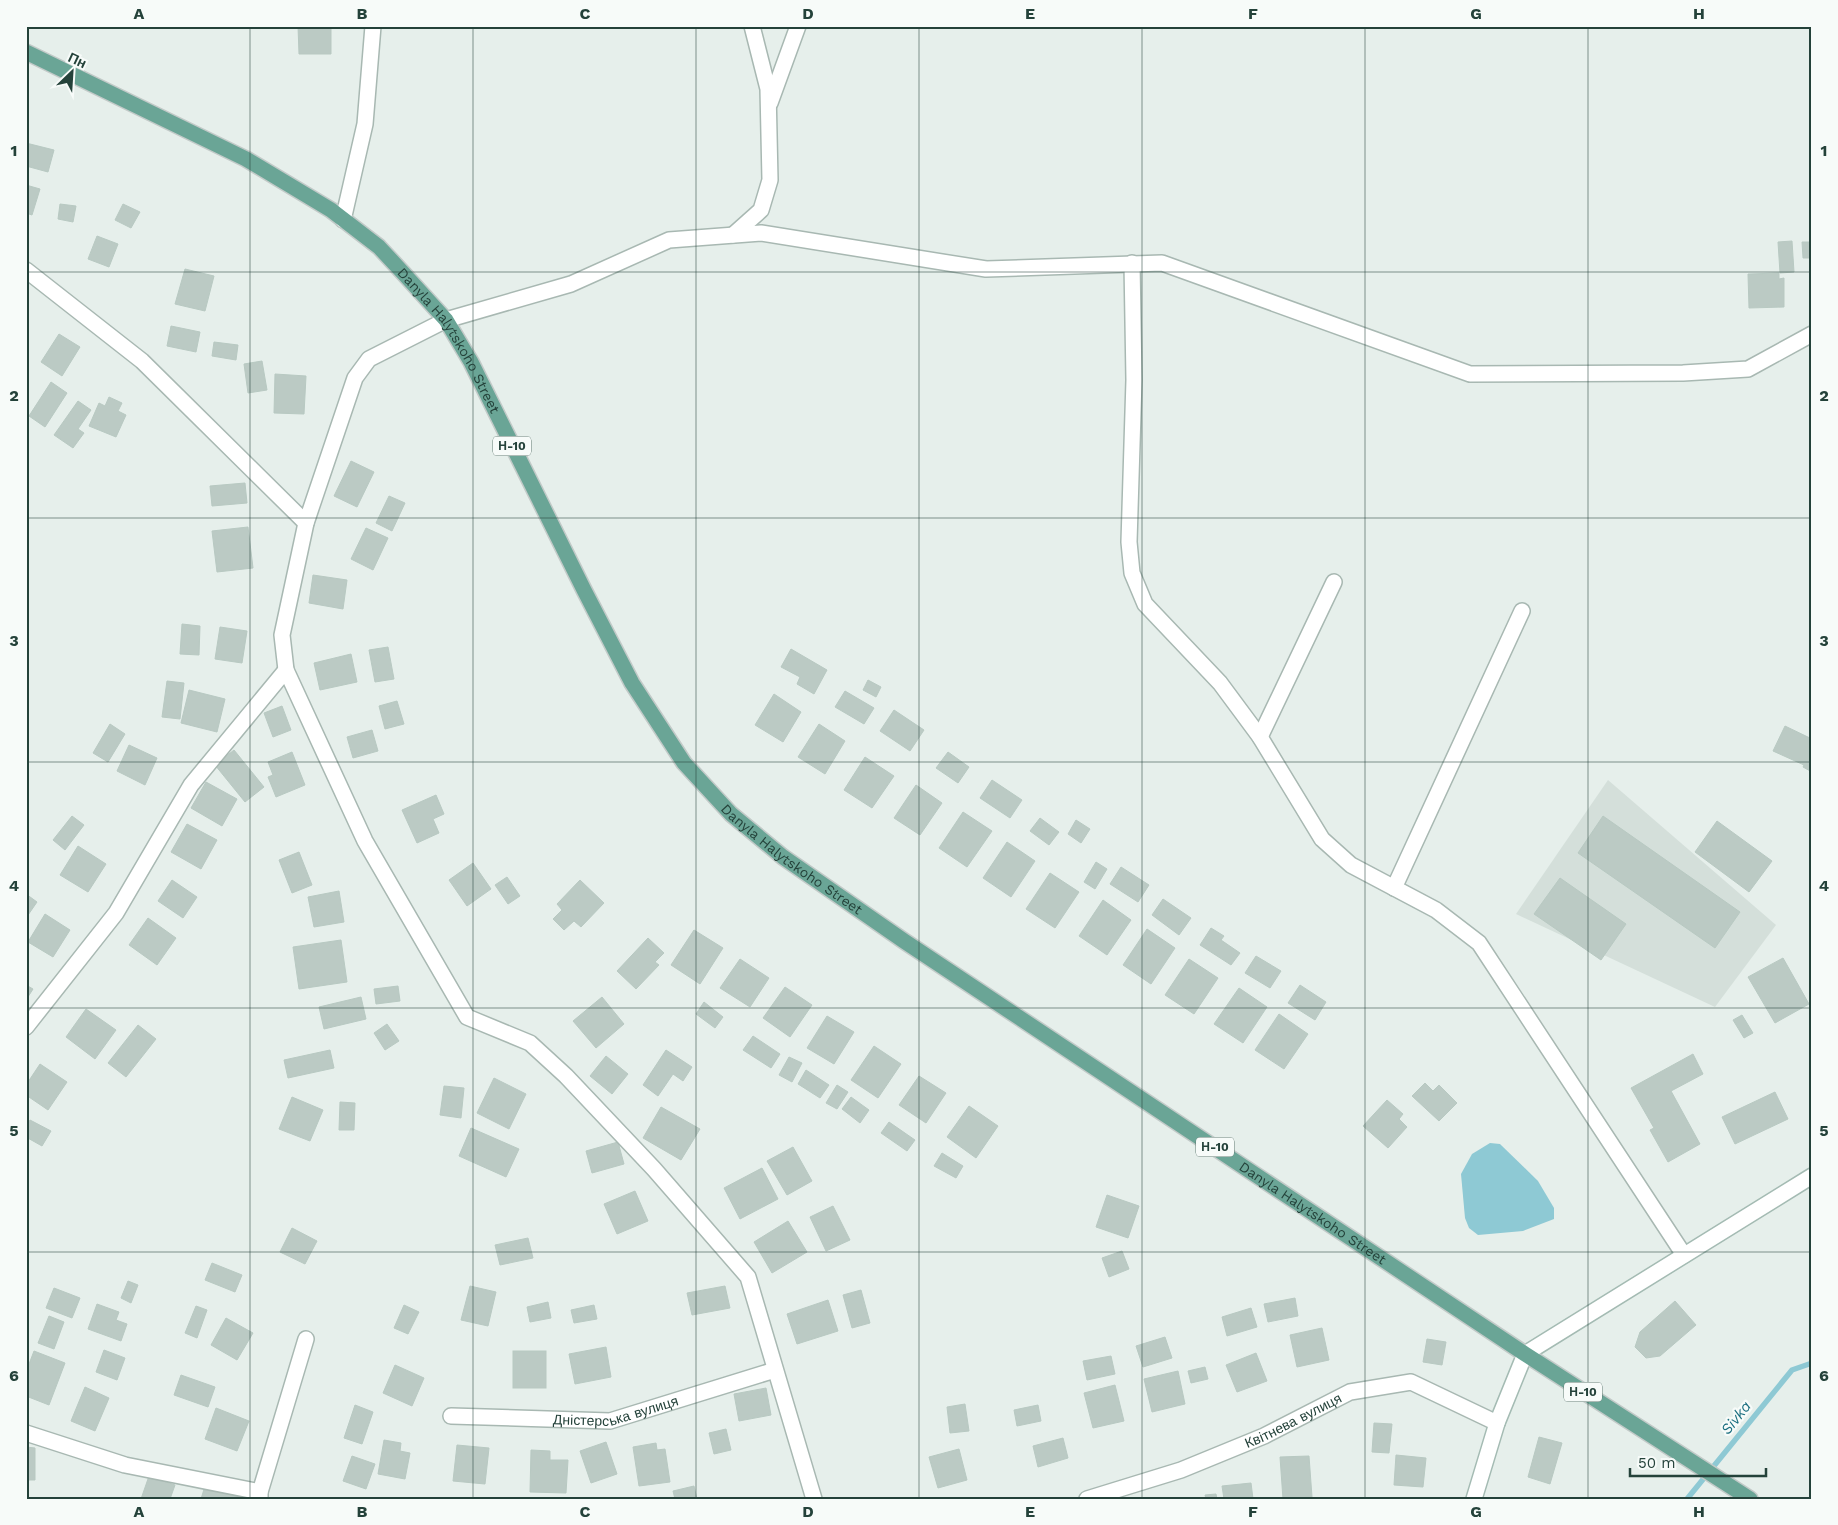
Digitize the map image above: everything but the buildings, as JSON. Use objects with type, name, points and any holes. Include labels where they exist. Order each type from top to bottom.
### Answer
[{"type":"main road","name":"Danyla Halytskoho Street","points":[[26,52],[246,159],[331,210],[379,248],[446,320],[471,362],[632,683],[684,763],[731,814],[783,856],[904,941],[1525,1354],[1750,1499]]},
{"type":"street","points":[[343,220],[365,124],[373,26]]},
{"type":"street","points":[[733,235],[761,210],[770,180],[768,89],[752,26]]},
{"type":"street","points":[[768,109],[798,26]]},
{"type":"street","points":[[814,1499],[748,1278],[654,1169],[566,1076],[530,1043],[466,1017],[365,841],[286,670],[282,635],[306,523],[355,378],[369,359],[446,320],[571,284],[669,240],[761,233],[986,269],[1162,263],[1470,374],[1683,373],[1748,369],[1812,334]]},
{"type":"street","points":[[1132,263],[1134,380],[1129,542],[1132,573],[1145,604],[1220,683],[1260,737],[1322,838],[1351,865],[1436,910],[1479,943],[1684,1255]]},
{"type":"street","points":[[26,270],[142,361],[306,523]]},
{"type":"street","points":[[1260,737],[1334,582]]},
{"type":"street","points":[[1394,888],[1522,611]]},
{"type":"street","points":[[26,1027],[116,912],[191,786],[286,670]]},
{"type":"street","points":[[1474,1499],[1497,1423],[1525,1354],[1812,1176]]},
{"type":"street","points":[[26,1433],[126,1464],[260,1495],[306,1339]]},
{"type":"street","name":"Дністерська вулиця","points":[[451,1416],[610,1421],[775,1370]]},
{"type":"street","name":"Квітнева вулиця","points":[[1087,1499],[1181,1470],[1264,1436],[1350,1392],[1411,1382],[1497,1423]]},
{"type":"shaded area","points":[[1608,780],[1776,925],[1715,1007],[1516,914]]},
{"type":"water","points":[[1490,1143],[1500,1144],[1538,1181],[1554,1208],[1554,1219],[1523,1231],[1478,1235],[1469,1228],[1465,1218],[1461,1174],[1472,1154]]},
{"type":"waterway","name":"Sivka","points":[[1687,1499],[1792,1370],[1812,1363]]}]
